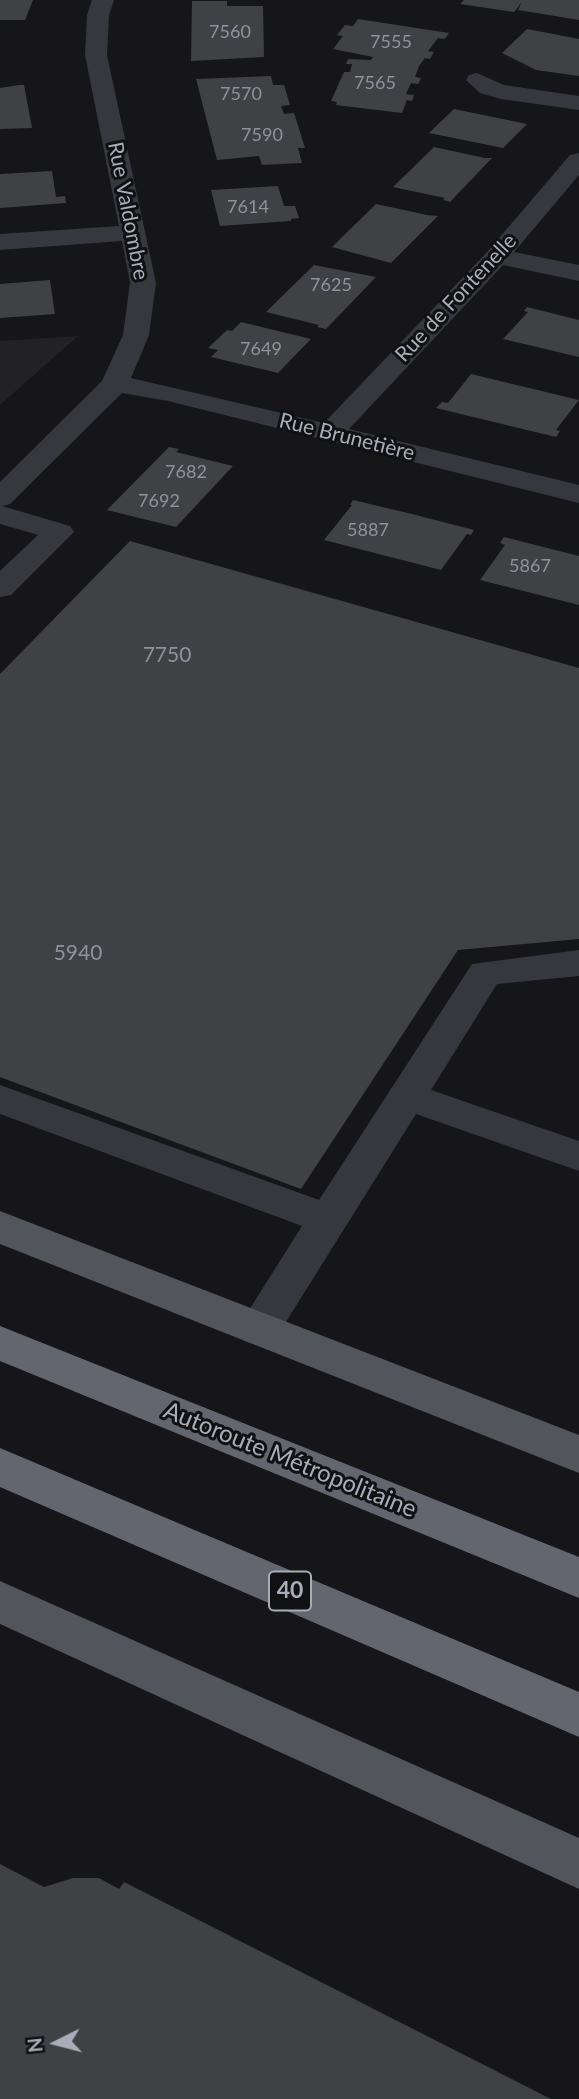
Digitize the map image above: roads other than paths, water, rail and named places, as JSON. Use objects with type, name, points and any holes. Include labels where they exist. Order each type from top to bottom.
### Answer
[{"type":"highway","name":"Autoroute Métropolitaine","points":[[0,1343],[579,1578]]},
{"type":"highway","name":"40","points":[[0,1467],[579,1715]]},
{"type":"main road","points":[[0,1227],[579,1454]]},
{"type":"main road","points":[[0,1602],[579,1864]]},
{"type":"street","name":"Rue Valdombre","points":[[0,498],[82,419],[115,383],[136,335],[142,308],[143,283],[134,232],[96,55],[98,15],[103,0]]},
{"type":"street","points":[[477,80],[488,88],[501,92],[579,103]]},
{"type":"street","name":"Rue de Fontenelle","points":[[330,433],[497,256],[579,160]]},
{"type":"street","points":[[0,242],[134,232]]},
{"type":"street","points":[[497,256],[579,274]]},
{"type":"street","name":"Rue Brunetière","points":[[115,383],[168,393],[579,495]]},
{"type":"street","points":[[0,515],[59,532],[0,587]]},
{"type":"street","points":[[259,1329],[409,1097],[485,973],[579,963]]},
{"type":"street","points":[[409,1097],[579,1156]]},
{"type":"street","points":[[0,1099],[330,1220]]}]
